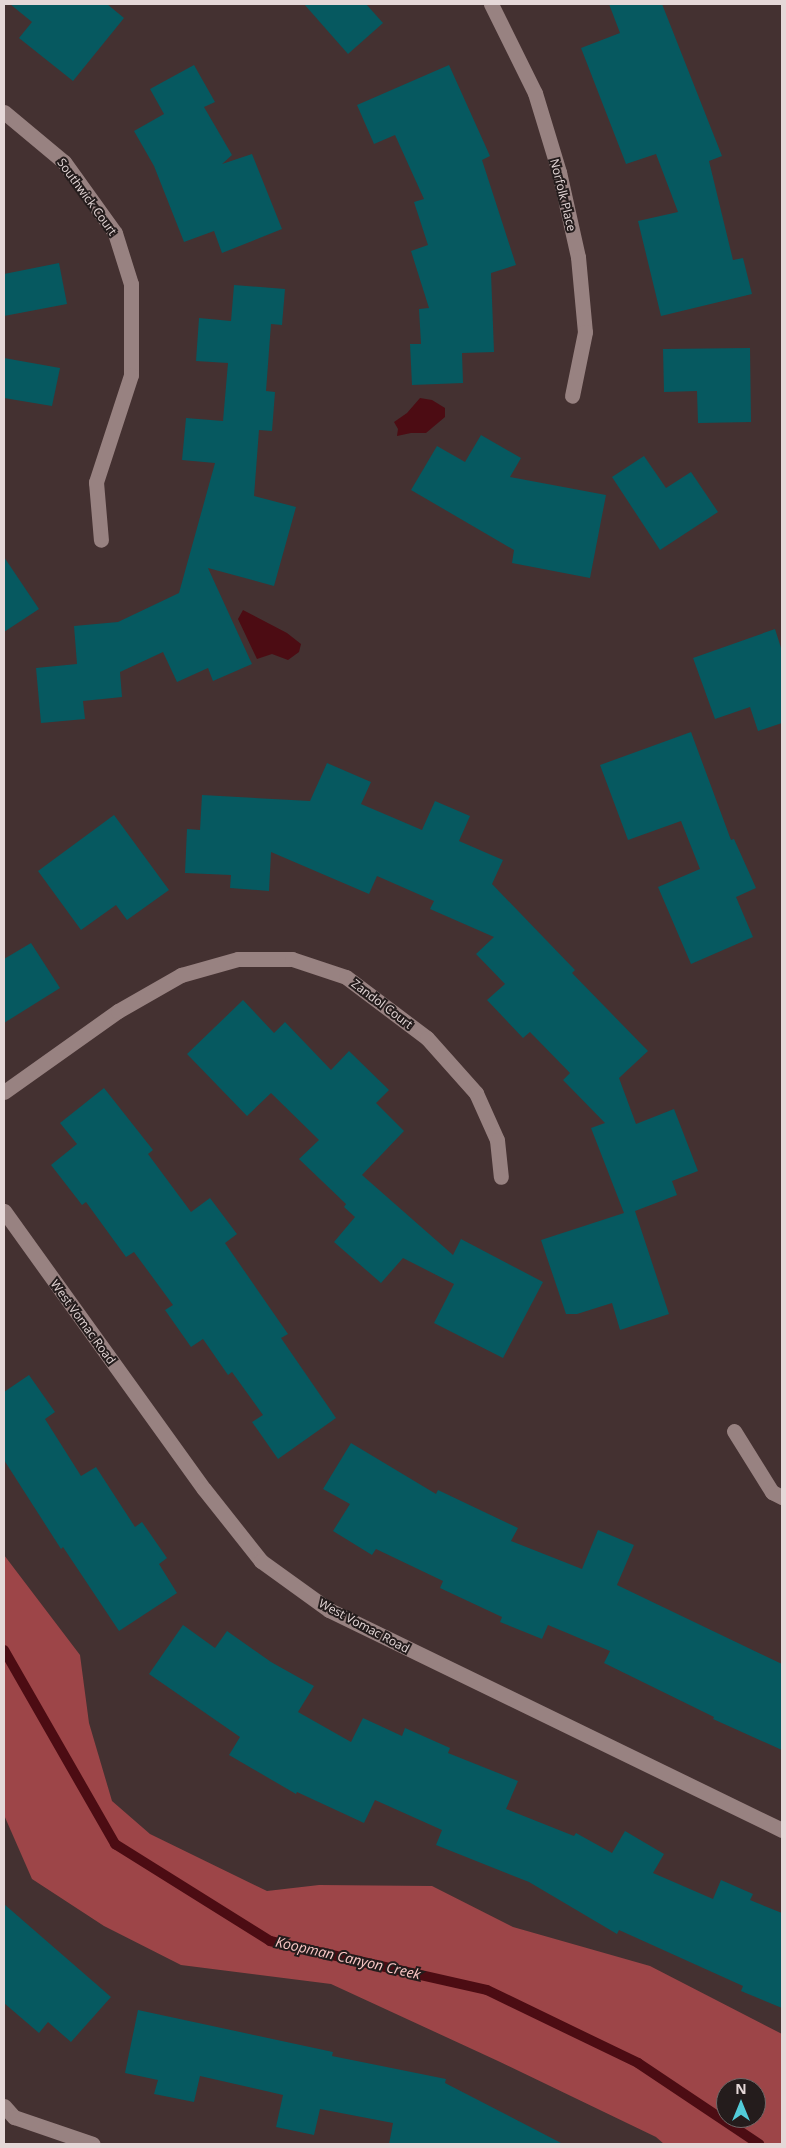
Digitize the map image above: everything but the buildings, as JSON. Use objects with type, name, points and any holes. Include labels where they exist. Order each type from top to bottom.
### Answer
[{"type":"street","name":"Norfolk Place","points":[[491,4],[535,93],[559,172],[578,257],[585,332],[572,396]]},
{"type":"street","name":"Southwick Court","points":[[4,112],[64,162],[115,233],[131,284],[131,375],[96,482],[102,540]]},
{"type":"street","name":"Zandol Court","points":[[4,1092],[118,1011],[180,975],[238,959],[292,959],[346,977],[427,1038],[476,1093],[497,1140],[501,1178]]},
{"type":"street","name":"West Vomac Road","points":[[4,1211],[204,1489],[260,1561],[329,1610],[782,1830]]},
{"type":"street","points":[[734,1432],[772,1492],[782,1497]]},
{"type":"street","points":[[4,2106],[9,2121],[93,2144]]},
{"type":"shaded area","points":[[420,398],[432,400],[445,408],[445,417],[426,433],[411,433],[397,436],[398,429],[394,422],[407,413]]},
{"type":"shaded area","points":[[243,610],[287,633],[301,644],[299,652],[288,660],[272,654],[257,659],[238,619]]},
{"type":"shaded area","points":[[4,1555],[80,1655],[89,1723],[112,1801],[150,1834],[267,1891],[319,1885],[432,1886],[513,1927],[650,1966],[782,2034],[782,2144],[664,2144],[656,2137],[498,2061],[331,1984],[181,1965],[104,1926],[32,1879],[4,1815]]},
{"type":"waterway","name":"Koopman Canyon Creek","points":[[4,1650],[115,1844],[270,1941],[487,1990],[638,2063],[759,2144]]}]
